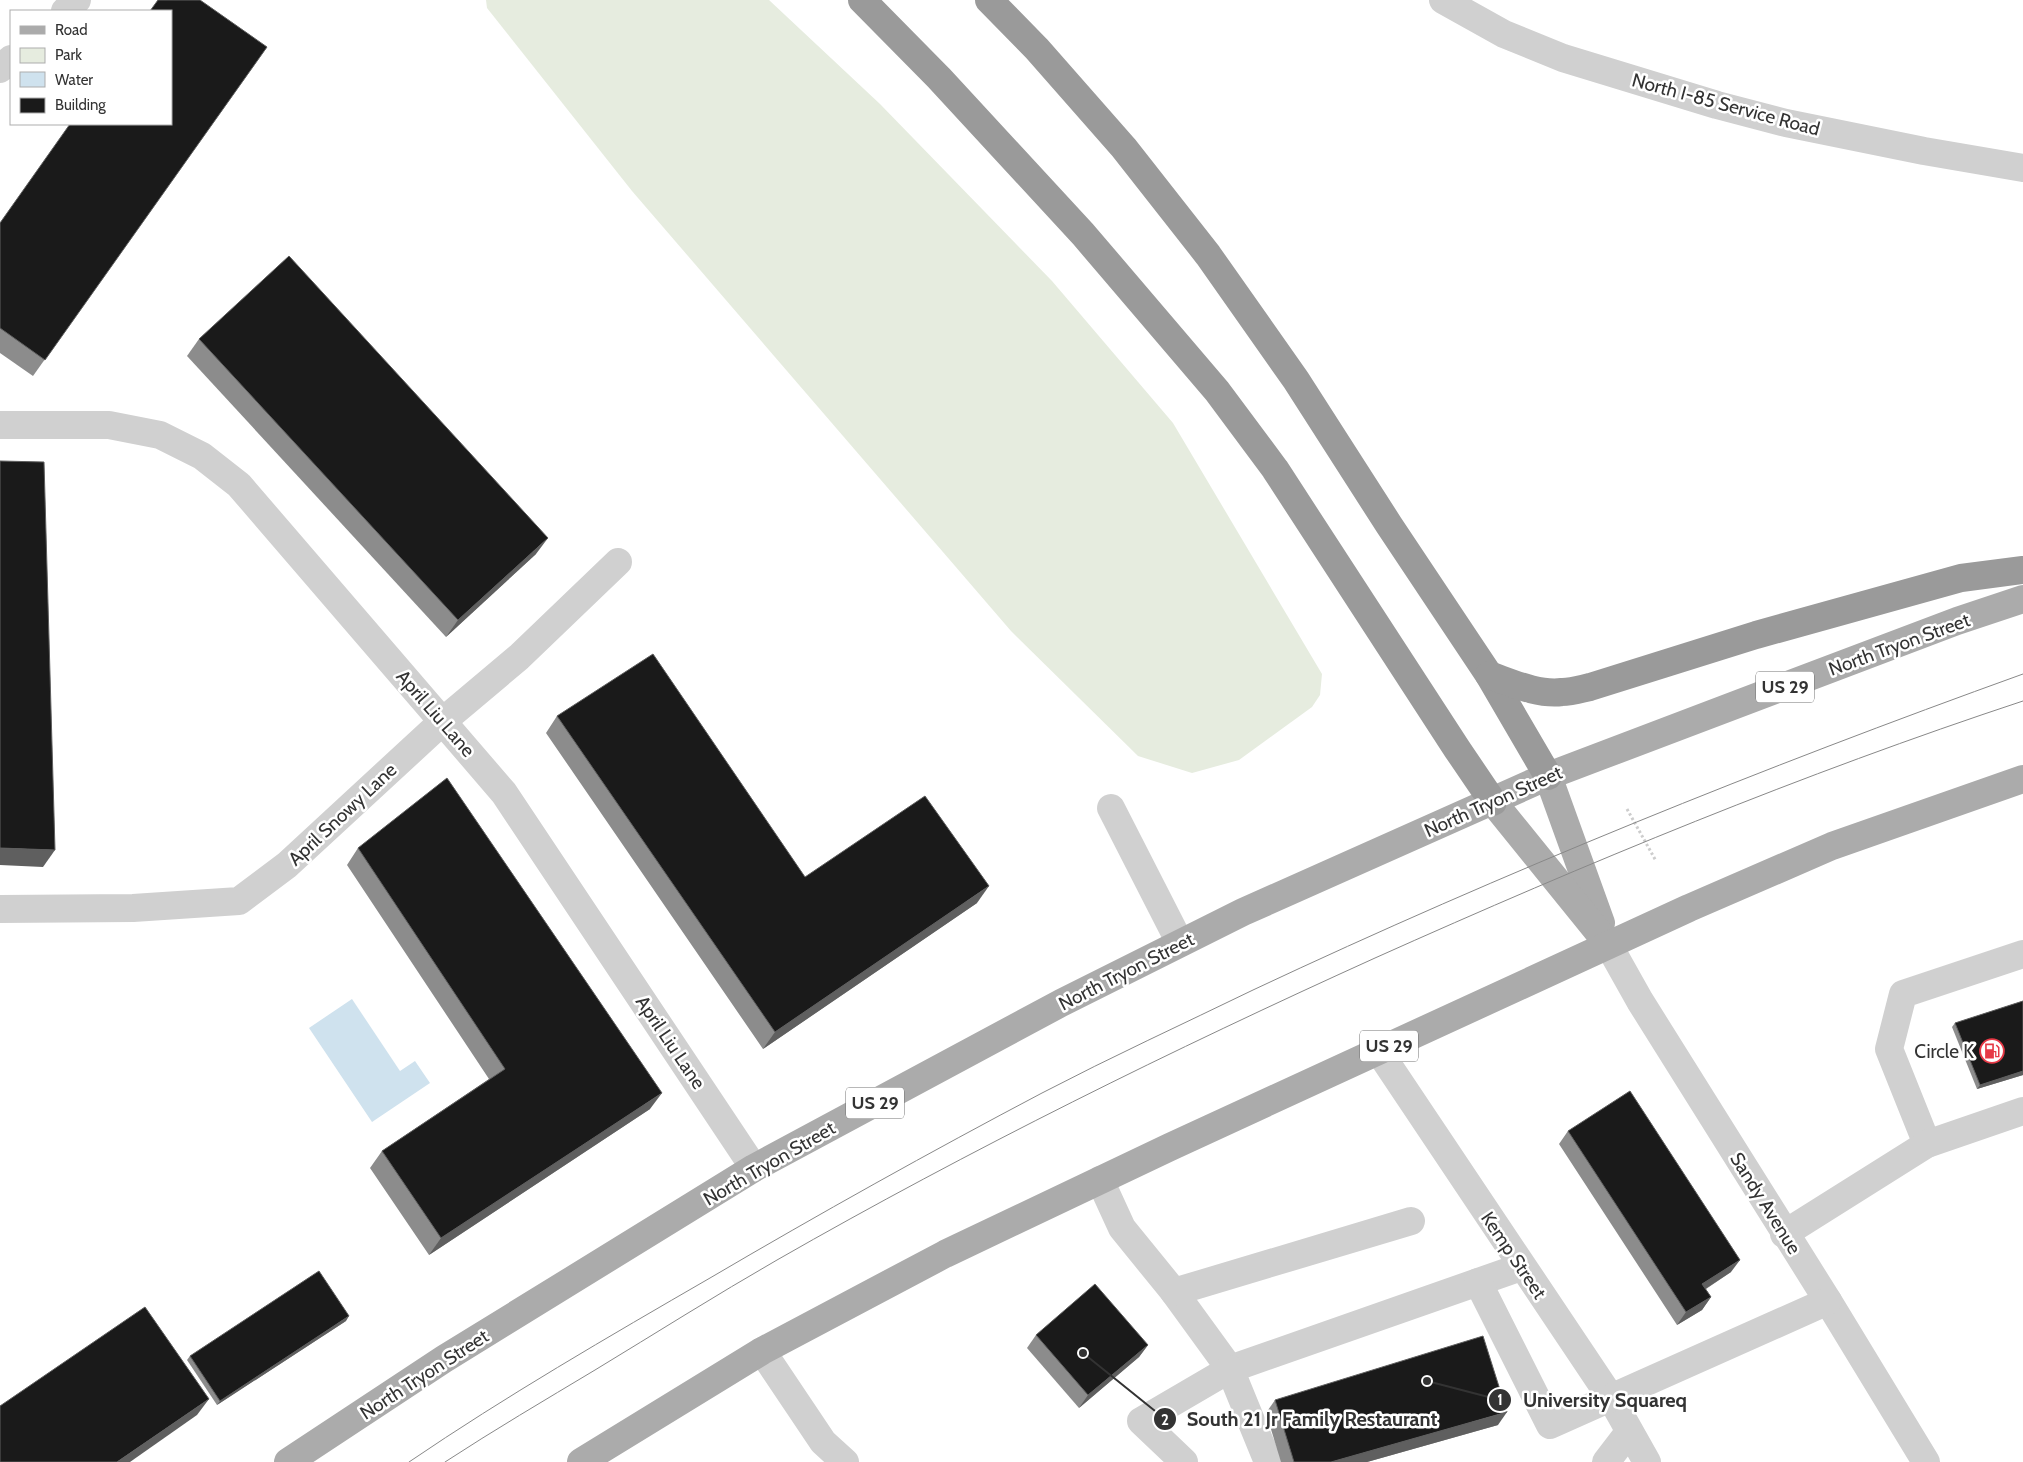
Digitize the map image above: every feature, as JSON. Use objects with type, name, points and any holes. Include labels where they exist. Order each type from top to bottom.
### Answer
[{"type":"highway","points":[[862,0],[939,78],[1083,234],[1216,391],[1275,469],[1493,802]]},
{"type":"highway","points":[[989,0],[1037,49],[1124,148],[1208,256],[1296,380],[1388,526],[1489,675],[1548,776]]},
{"type":"highway","points":[[1489,675],[1530,689],[1561,693],[1756,635],[1961,578],[2023,570]]},
{"type":"main road","name":"North Tryon Street","points":[[288,1462],[444,1359],[754,1168],[1061,1003],[1180,943],[1243,912],[1548,776],[1957,621],[2023,600]]},
{"type":"main road","points":[[1548,776],[1608,944]]},
{"type":"main road","name":"US 29","points":[[581,1462],[762,1351],[945,1254],[1100,1180],[1608,944],[1832,846],[2023,779]]},
{"type":"main road","points":[[1493,802],[1608,944]]},
{"type":"street","points":[[66,10],[77,0]]},
{"type":"street","name":"North I-85 Service Road","points":[[1442,0],[1504,34],[1563,58],[1718,105],[1786,123],[1924,151],[2023,168]]},
{"type":"street","points":[[0,69],[10,60]]},
{"type":"street","name":"April Liu Lane","points":[[0,425],[109,425],[160,435],[202,456],[239,485],[504,794],[754,1168]]},
{"type":"street","name":"April Snowy Lane","points":[[0,909],[133,908],[239,901],[287,865],[443,721],[519,657],[618,562]]},
{"type":"street","points":[[1111,808],[1180,943]]},
{"type":"street","name":"Sandy Avenue","points":[[1608,944],[1640,1001],[1784,1234],[1828,1300],[1926,1462]]},
{"type":"street","points":[[1927,1144],[1889,1050],[1903,994],[2023,954]]},
{"type":"street","name":"Kemp Street","points":[[1378,1050],[1521,1267],[1611,1398],[1647,1462]]},
{"type":"street","points":[[1784,1234],[1927,1144],[2023,1111]]},
{"type":"street","points":[[1100,1180],[1122,1228],[1174,1292],[1230,1369],[1268,1462]]},
{"type":"street","points":[[1174,1292],[1411,1221]]},
{"type":"street","points":[[1184,1462],[1141,1421],[1230,1369],[1521,1267]]},
{"type":"street","points":[[1478,1282],[1550,1425],[1828,1300]]},
{"type":"street","points":[[762,1351],[823,1442],[845,1462]]},
{"type":"street","points":[[1606,1462],[1629,1432]]},
{"type":"path","points":[[1627,809],[1656,861]]},
{"type":"green space","points":[[486,0],[769,0],[880,104],[1052,281],[1173,423],[1322,674],[1320,695],[1312,707],[1239,760],[1192,773],[1138,756],[1011,631],[632,191],[487,8]]},
{"type":"water","points":[[352,999],[400,1071],[415,1061],[430,1083],[372,1122],[309,1028]]},
{"type":"building","points":[[158,0],[200,0],[267,47],[45,360],[0,328],[0,223],[69,125],[172,125],[172,10],[151,10]]},
{"type":"building","points":[[289,256],[548,538],[458,620],[199,339]]},
{"type":"building","points":[[0,461],[44,462],[55,850],[0,848]]},
{"type":"building","points":[[653,654],[805,877],[925,796],[989,886],[775,1032],[557,716]]},
{"type":"building","points":[[447,778],[662,1093],[441,1238],[382,1151],[505,1069],[358,848]]},
{"type":"building","name":"Circle K","points":[[2023,1001],[2023,1071],[1980,1085],[1955,1023]]},
{"type":"building","points":[[1630,1091],[1740,1260],[1702,1284],[1711,1297],[1686,1312],[1568,1131]]},
{"type":"building","points":[[319,1271],[349,1316],[220,1401],[190,1356]]},
{"type":"building","points":[[1095,1284],[1148,1345],[1088,1395],[1036,1335]]},
{"type":"building","points":[[145,1307],[209,1399],[117,1462],[0,1462],[0,1406]]},
{"type":"building","points":[[1483,1336],[1507,1412],[1331,1462],[1294,1462],[1275,1400]]},
{"type":"tram line","points":[[409,1462],[558,1367],[792,1230],[1000,1115],[1121,1054],[1347,946],[1538,863],[1828,746],[2023,674]]},
{"type":"tram line","points":[[445,1462],[709,1300],[850,1219],[998,1140],[1223,1028],[1375,958],[1615,854],[1777,789],[1940,729],[2023,701]]},
{"type":"place","name":"Circle K","points":[[1992,1051]]},
{"type":"place","name":"South 21 Jr Family Restaurant","points":[[1083,1353]]},
{"type":"place","name":"University Squareq","points":[[1427,1381]]}]
